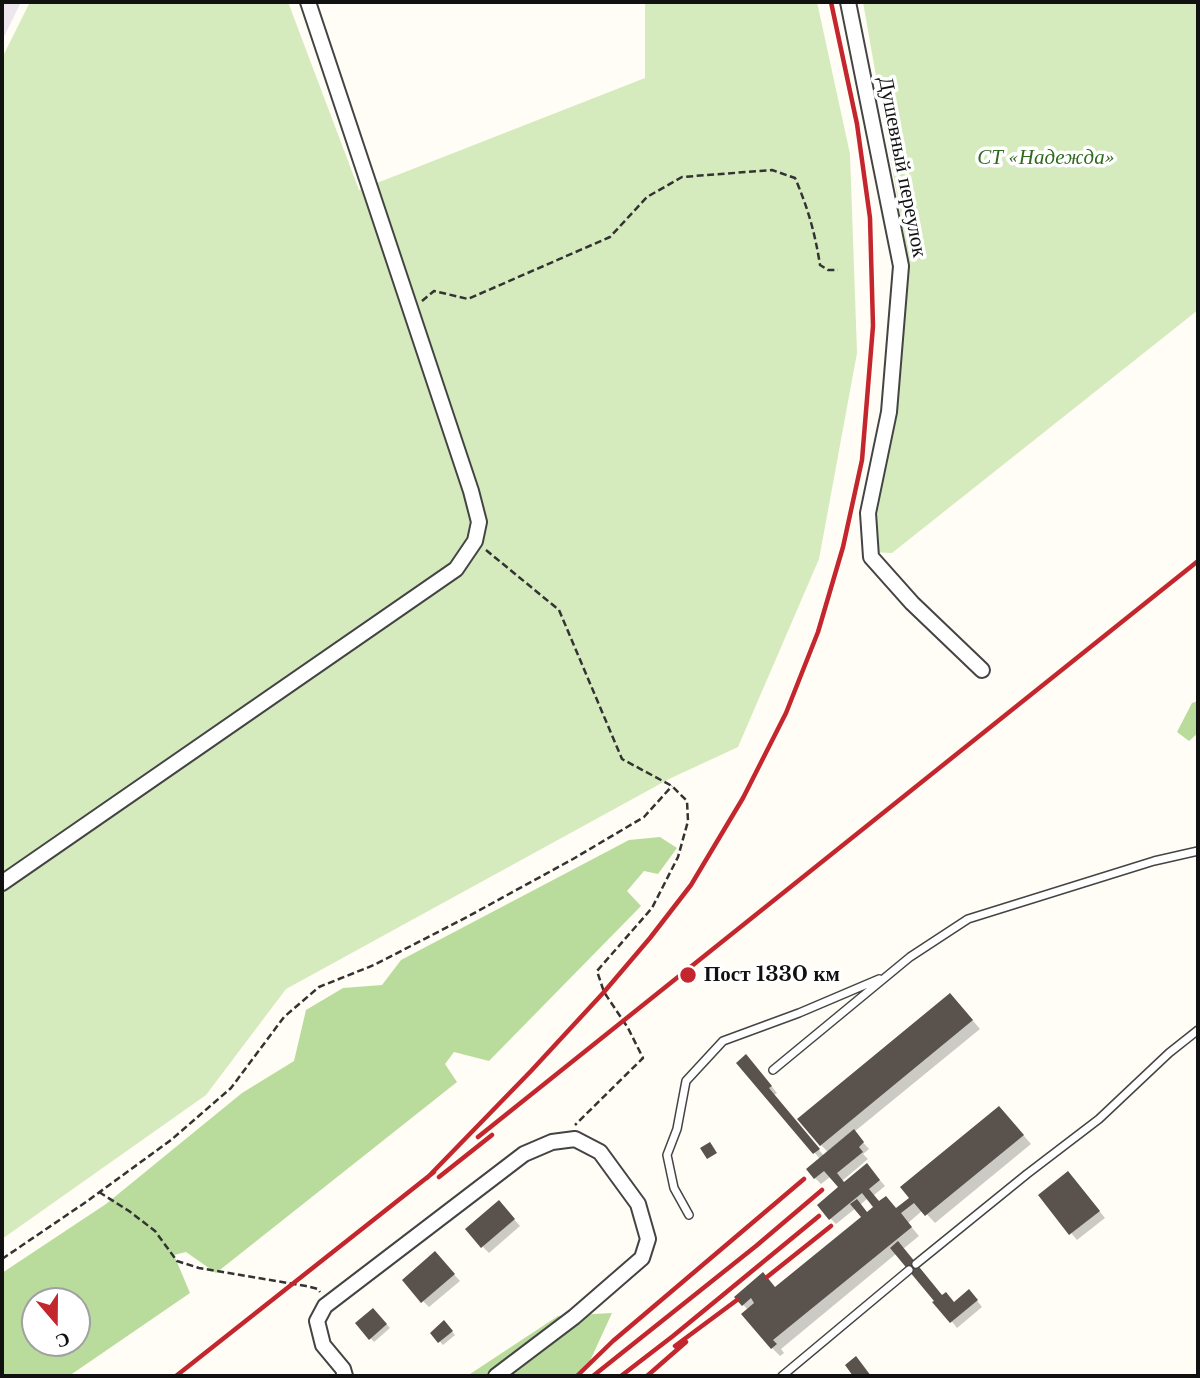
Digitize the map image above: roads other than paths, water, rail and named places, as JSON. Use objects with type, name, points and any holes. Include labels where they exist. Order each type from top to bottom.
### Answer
[{"type":"street","points":[[2,883],[456,569],[475,541],[479,522],[471,491],[308,2]]},
{"type":"street","name":"Душевный переулок","points":[[848,2],[901,267],[889,412],[868,513],[871,557],[912,603],[982,670]]},
{"type":"street","points":[[345,1376],[343,1369],[323,1345],[317,1321],[325,1306],[524,1154],[552,1142],[575,1139],[600,1152],[638,1204],[648,1238],[642,1258],[575,1317],[496,1376]]},
{"type":"lane","points":[[773,1070],[911,957],[968,919],[1154,861],[1198,851]]},
{"type":"lane","points":[[689,1215],[674,1188],[667,1155],[677,1129],[686,1081],[723,1041],[890,975]]},
{"type":"lane","points":[[916,1264],[1099,1119],[1169,1053],[1198,1030]]},
{"type":"lane","points":[[782,1376],[909,1270]]},
{"type":"railway","points":[[427,1178],[604,992],[691,885],[743,798],[786,713],[818,632],[843,547],[862,460],[873,326],[870,218],[857,124],[831,2]]},
{"type":"railway","points":[[478,1137],[1198,561]]},
{"type":"railway","points":[[439,1177],[492,1135]]},
{"type":"railway","points":[[176,1376],[434,1172]]},
{"type":"railway","points":[[577,1376],[613,1341],[804,1179]]},
{"type":"railway","points":[[593,1376],[822,1190]]},
{"type":"railway","points":[[621,1376],[819,1216]]},
{"type":"railway","points":[[767,1277],[831,1226]]},
{"type":"railway","points":[[675,1346],[737,1300]]},
{"type":"railway","points":[[647,1376],[686,1342]]},
{"type":"place","name":"Пост 1330 км","points":[[688,975]]},
{"type":"park label","name":"СТ «Надежда»","points":[[1046,158]]}]
